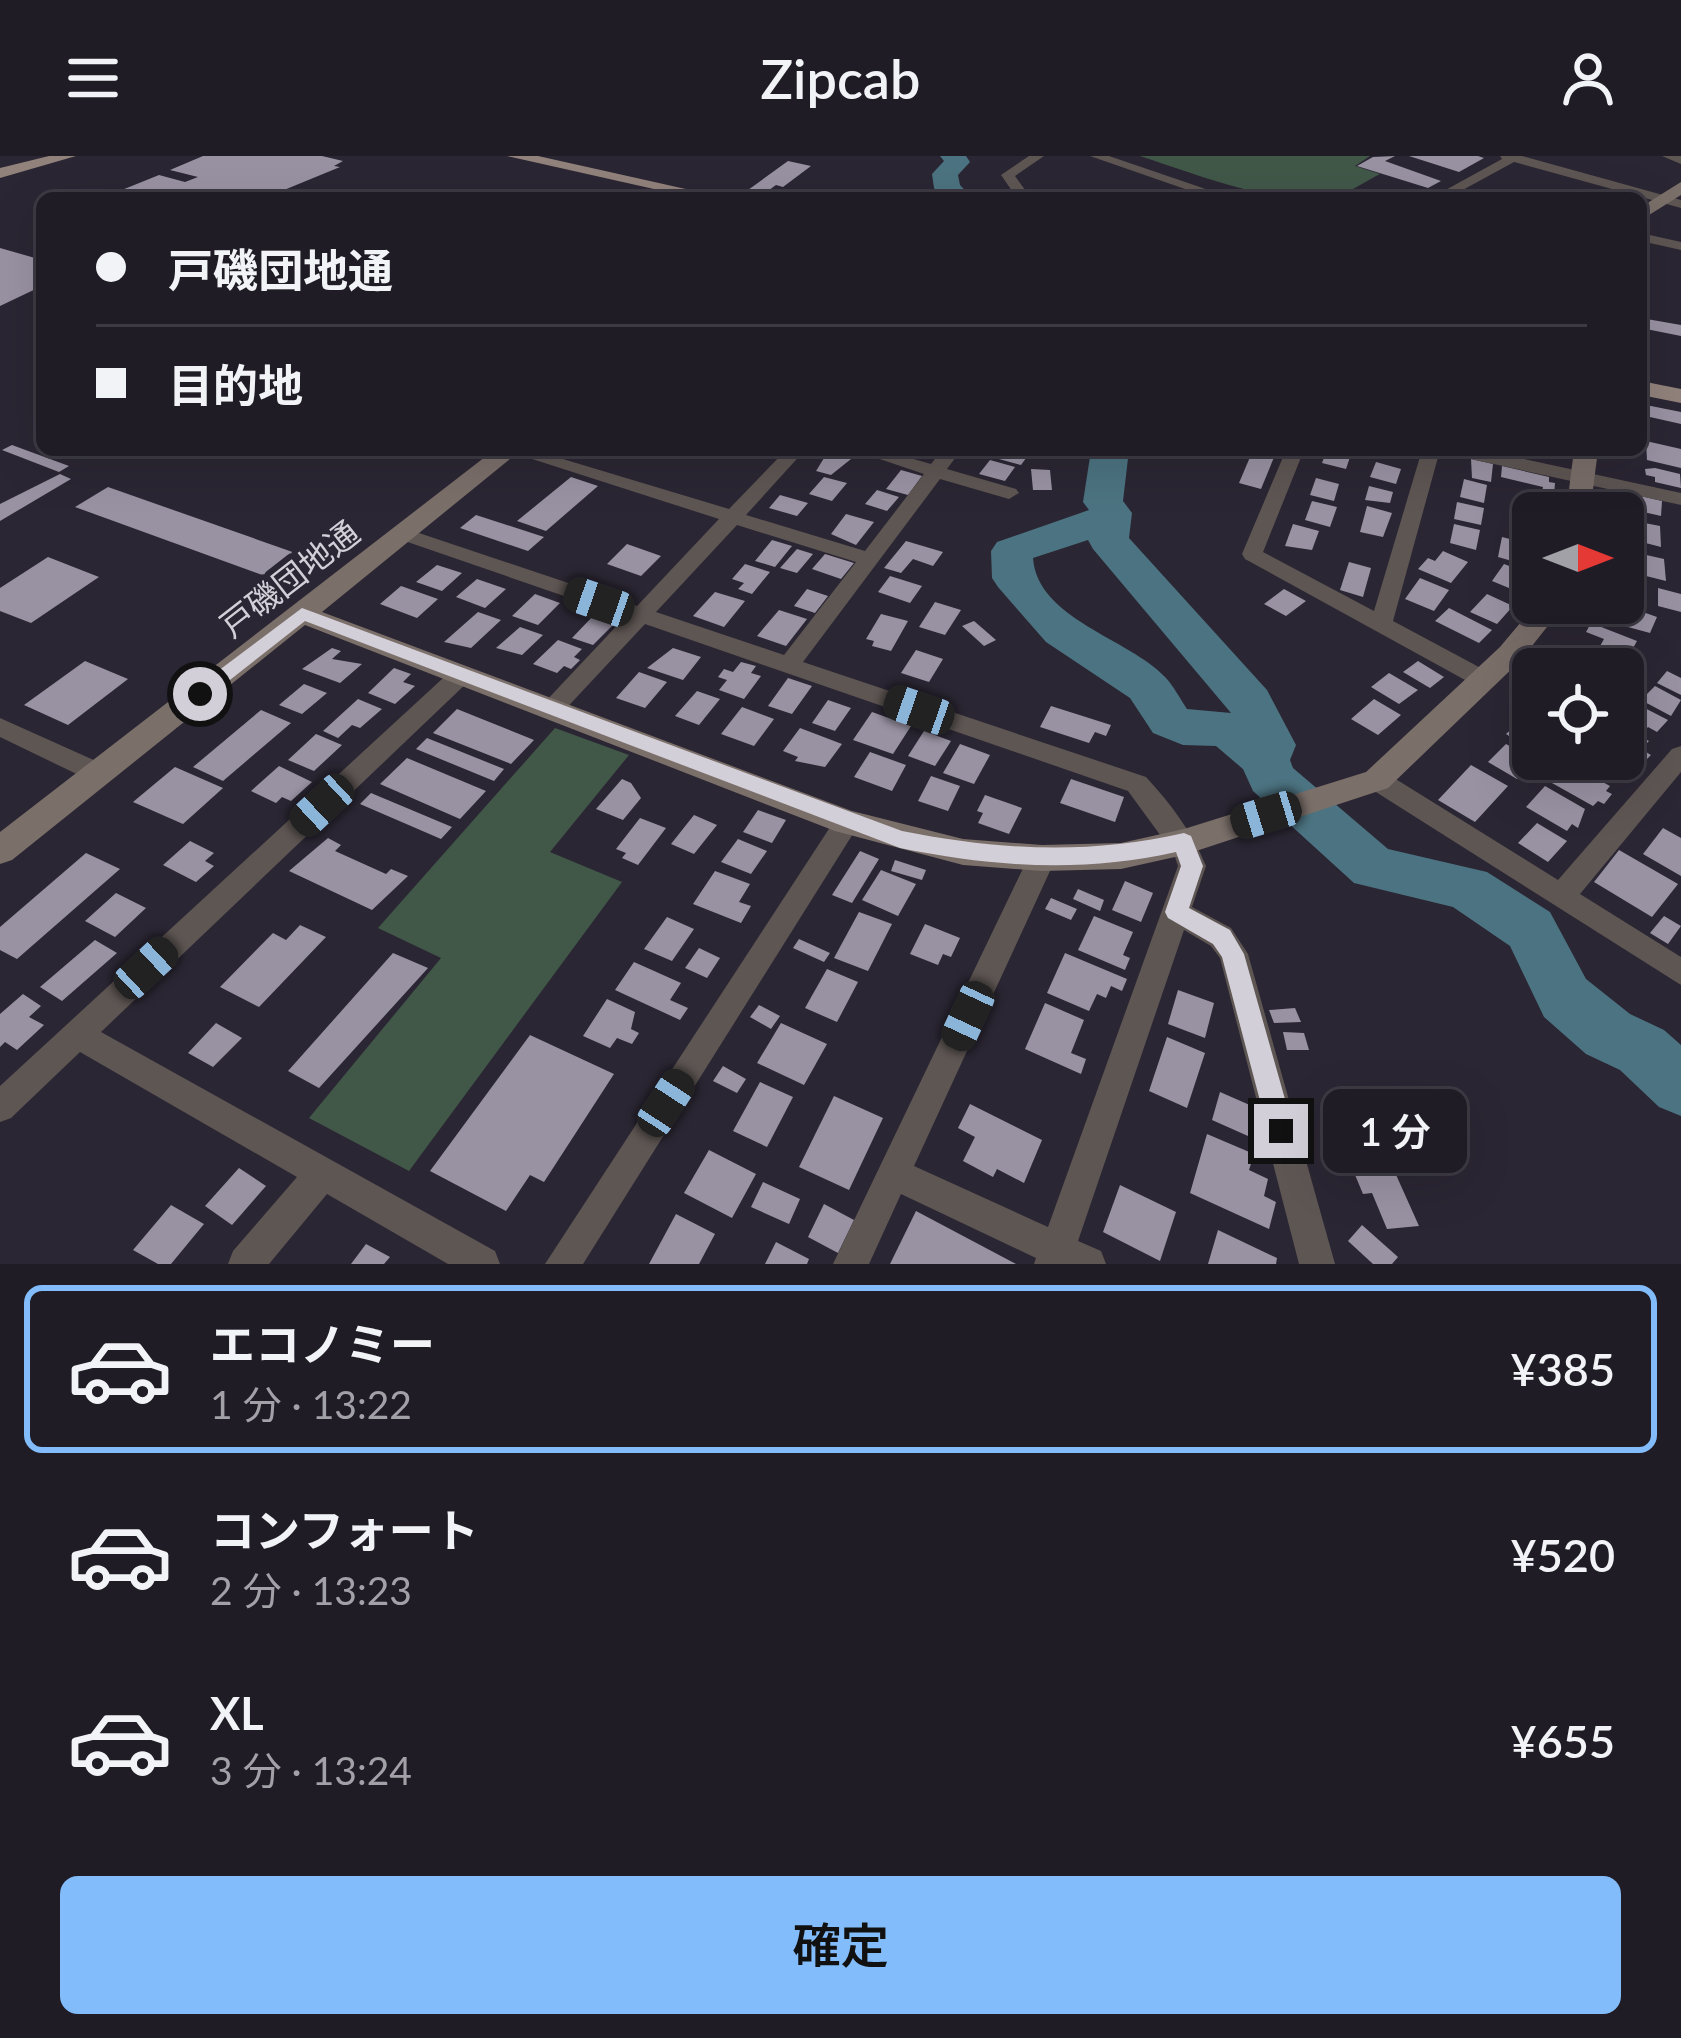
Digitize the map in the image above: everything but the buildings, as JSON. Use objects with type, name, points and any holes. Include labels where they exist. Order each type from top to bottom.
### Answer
[{"type":"main road","points":[[0,169],[34,156]]},
{"type":"main road","points":[[0,169],[68,156]]},
{"type":"main road","points":[[515,156],[689,192]]},
{"type":"main road","points":[[1647,389],[1681,397]]},
{"type":"street","points":[[1020,192],[1008,176],[1038,156]]},
{"type":"street","points":[[1096,156],[1203,192]]},
{"type":"street","points":[[1668,156],[1681,160]]},
{"type":"street","points":[[1449,192],[1511,157],[1635,192]]},
{"type":"street","points":[[1671,202],[1681,187]]},
{"type":"street","points":[[1647,238],[1681,247]]},
{"type":"street","name":"戸磯団地通","points":[[0,851],[503,456]]},
{"type":"street","points":[[531,456],[870,559]]},
{"type":"street","points":[[552,709],[790,456]]},
{"type":"street","points":[[884,456],[1010,493]]},
{"type":"street","points":[[788,666],[948,456]]},
{"type":"street","points":[[1293,456],[1252,554],[1484,680]]},
{"type":"street","points":[[1381,626],[1429,456]]},
{"type":"street","points":[[1486,456],[1681,499]]},
{"type":"street","points":[[1581,492],[1585,456]]},
{"type":"street","points":[[403,533],[1137,784],[1184,842],[1192,866],[1065,1259],[893,1173]]},
{"type":"street","points":[[302,614],[848,822],[963,852],[1042,858],[1121,856],[1184,842],[1377,780],[1484,680],[1533,624]]},
{"type":"street","points":[[0,1107],[462,674]]},
{"type":"street","points":[[0,727],[98,773]]},
{"type":"street","points":[[1562,897],[1681,755]]},
{"type":"street","points":[[1377,780],[1681,972]]},
{"type":"street","points":[[562,1264],[848,822]]},
{"type":"street","points":[[851,1264],[1042,858]]},
{"type":"street","points":[[1176,912],[1221,937],[1233,954],[1317,1264]]},
{"type":"street","points":[[76,1034],[482,1264]]},
{"type":"street","points":[[247,1264],[324,1172]]},
{"type":"green space","points":[[1140,156],[1370,156],[1355,166],[1380,174],[1347,192],[1239,188]]},
{"type":"green space","points":[[555,728],[629,755],[550,852],[622,882],[409,1171],[309,1118],[441,958],[378,928]]},
{"type":"waterway","points":[[952,192],[945,174],[957,162],[953,156]]},
{"type":"waterway","points":[[1109,456],[1103,502],[1112,513]]},
{"type":"waterway","points":[[1112,513],[1108,540],[1250,702],[1271,745],[1265,760]]},
{"type":"waterway","points":[[1112,513],[1085,528],[1012,551],[1013,578],[1062,632],[1147,686],[1170,721],[1183,728],[1227,729],[1265,760]]},
{"type":"waterway","points":[[1265,760],[1271,778],[1373,868],[1467,888],[1530,929],[1565,998],[1608,1034],[1642,1050],[1681,1086]]},
{"type":"route","points":[[200,694],[302,614],[900,839],[963,852],[1042,858],[1121,856],[1184,842],[1192,866],[1176,912],[1221,937],[1233,954],[1281,1131]]}]
